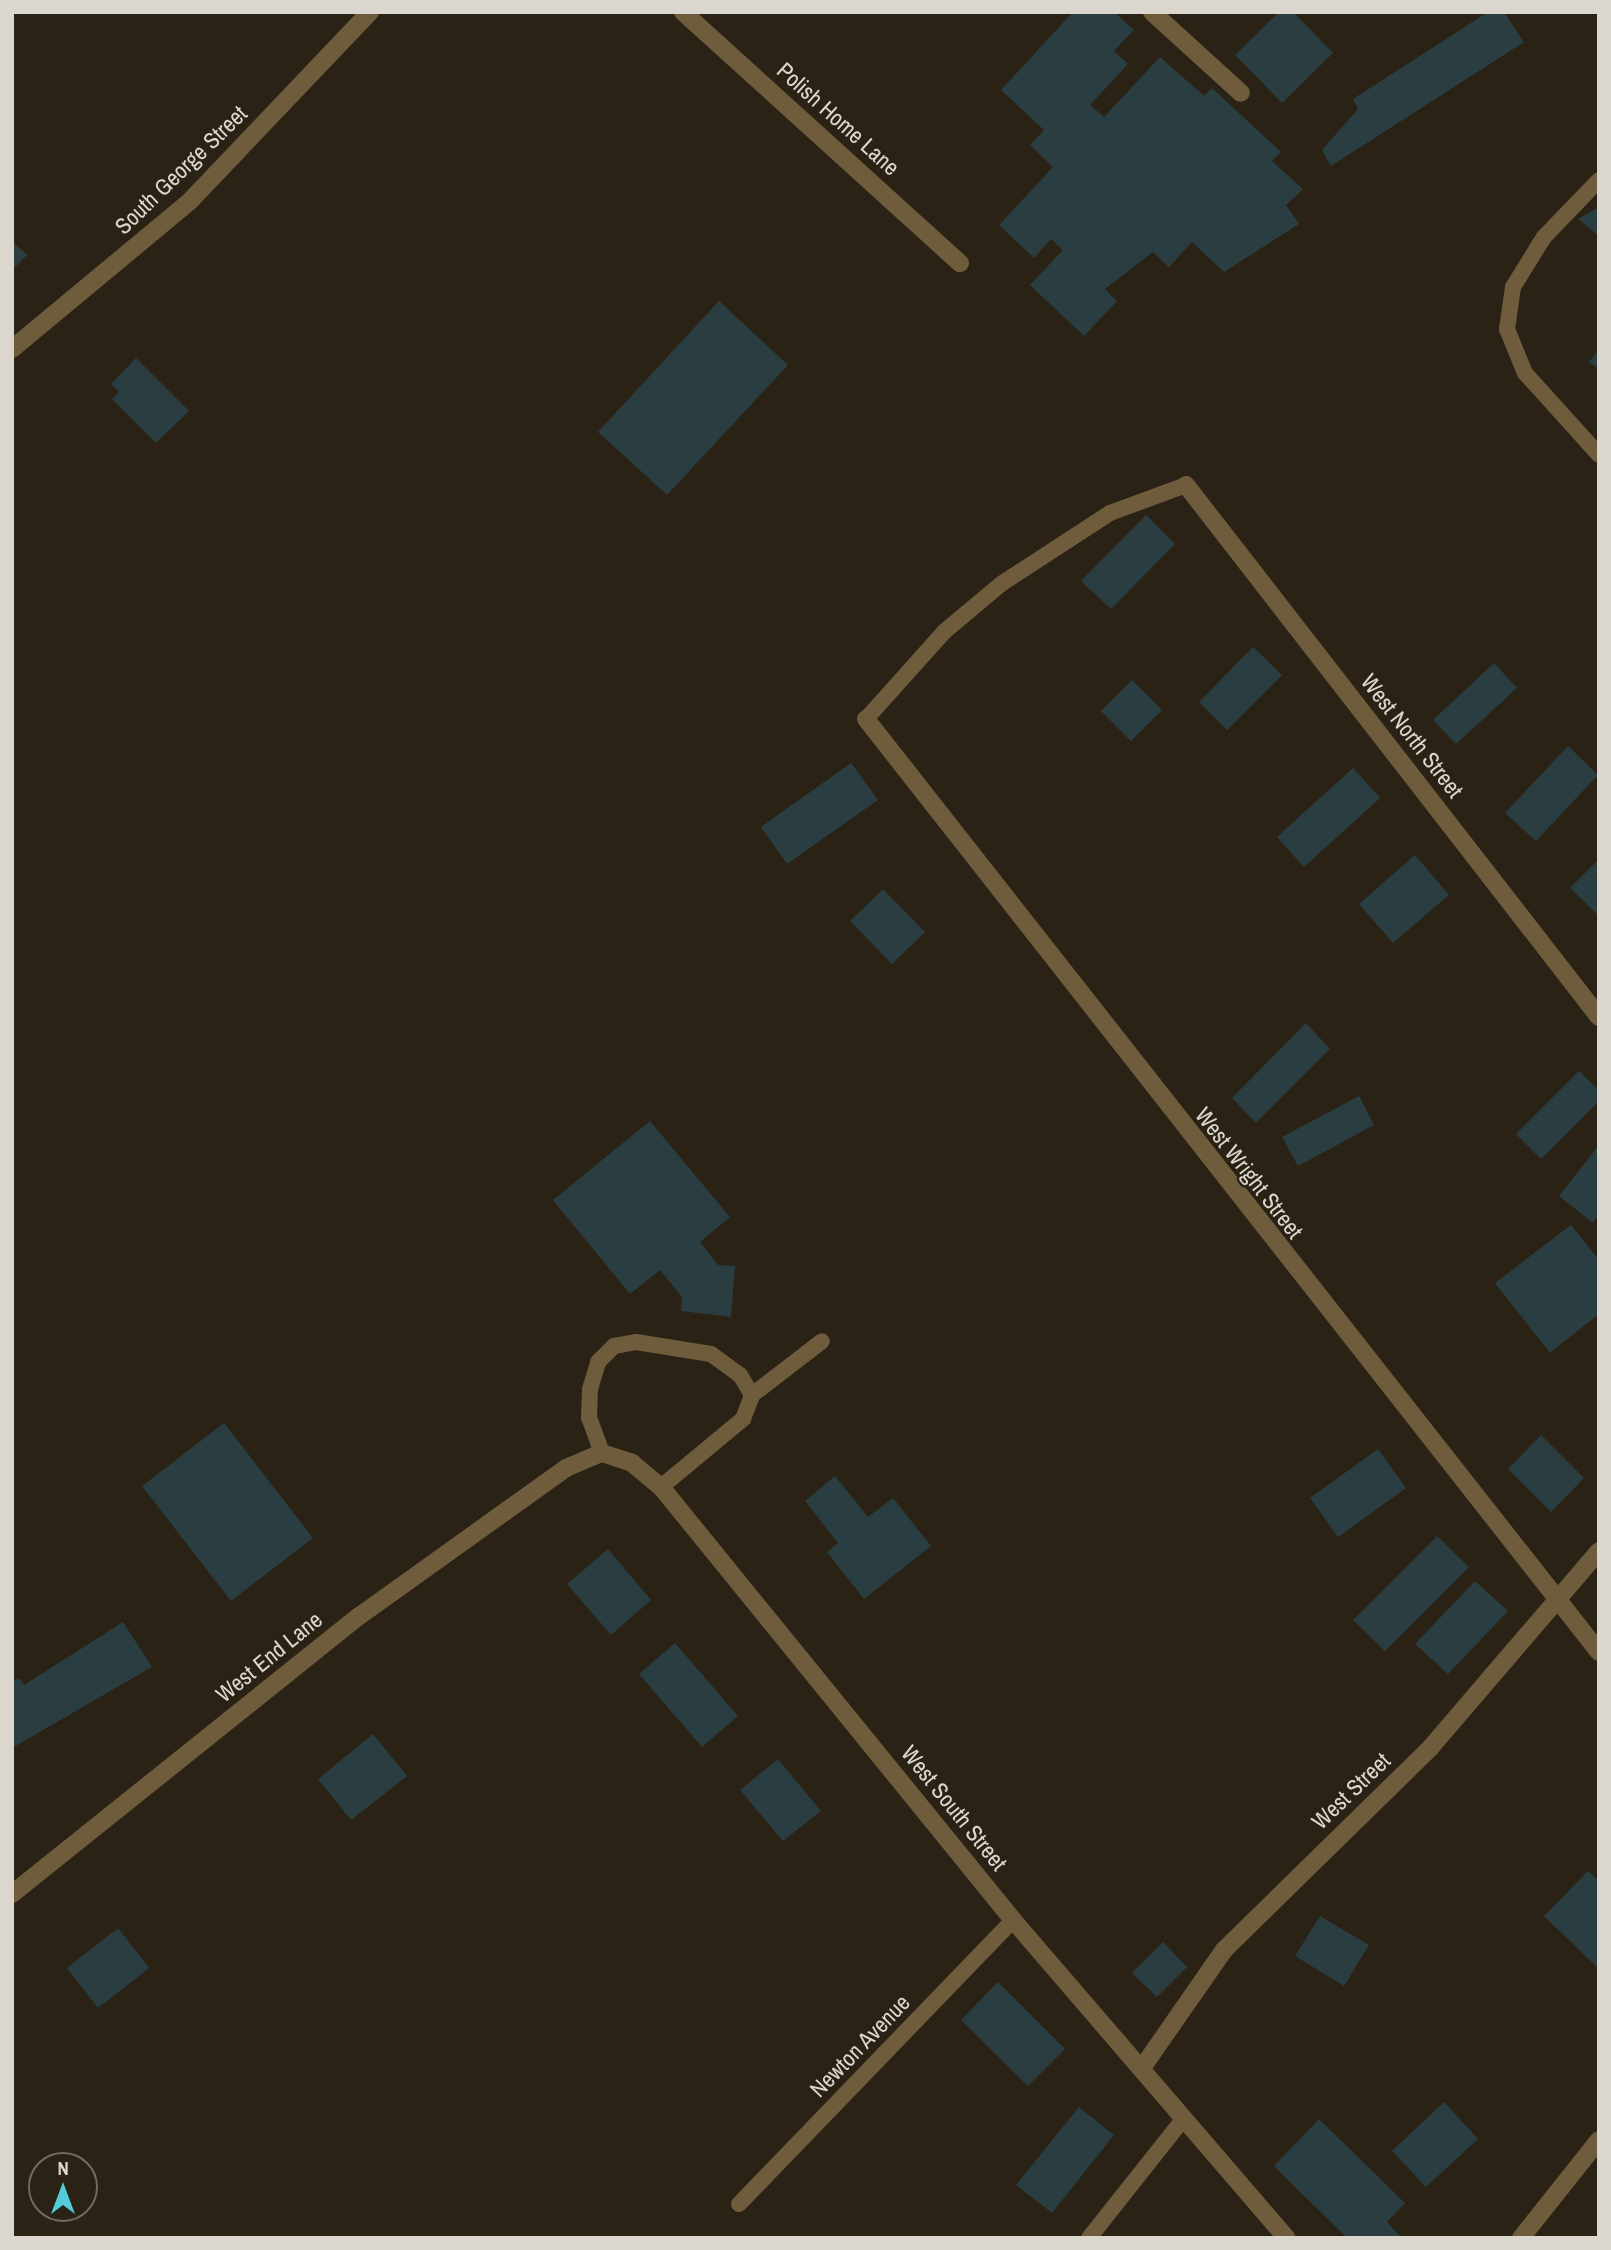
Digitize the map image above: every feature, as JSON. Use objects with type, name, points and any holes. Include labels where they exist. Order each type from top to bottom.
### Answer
[{"type":"street","name":"South George Street","points":[[12,349],[190,201],[370,12]]},
{"type":"street","name":"Polish Home Lane","points":[[683,12],[960,263]]},
{"type":"street","points":[[1152,12],[1241,93]]},
{"type":"street","name":"West North Street","points":[[1186,485],[1599,1017]]},
{"type":"street","name":"West Wright Street","points":[[866,719],[1599,1652]]},
{"type":"street","name":"West End Lane","points":[[12,1894],[358,1617],[566,1468],[602,1453]]},
{"type":"street","name":"West South Street","points":[[602,1453],[632,1463],[661,1486],[1013,1920],[1287,2238]]},
{"type":"street","name":"West Street","points":[[1142,2068],[1224,1950],[1431,1747],[1559,1601],[1599,1551]]},
{"type":"street","points":[[1521,2238],[1599,2140]]},
{"type":"lane","points":[[1599,180],[1544,237],[1513,287],[1507,329],[1525,373],[1599,455]]},
{"type":"lane","points":[[866,719],[945,631],[1001,584],[1110,513],[1186,485]]},
{"type":"lane","points":[[661,1486],[743,1419],[752,1395],[822,1341]]},
{"type":"lane","points":[[602,1453],[590,1418],[590,1389],[598,1362],[614,1346],[636,1342],[711,1354],[740,1375],[752,1395]]},
{"type":"lane","name":"Newton Avenue","points":[[739,2204],[1013,1920]]},
{"type":"lane","points":[[1089,2238],[1184,2118]]},
{"type":"building","points":[[1073,12],[1114,12],[1134,30],[1114,51],[1128,64],[1090,105],[1104,117],[1160,57],[1204,96],[1212,88],[1281,152],[1272,161],[1303,189],[1286,205],[1299,224],[1224,272],[1192,242],[1169,267],[1153,252],[1105,289],[1117,301],[1084,336],[1030,285],[1063,250],[1051,239],[1034,258],[999,225],[1053,167],[1030,145],[1044,130],[1001,90]]},
{"type":"building","points":[[1279,12],[1293,12],[1333,53],[1282,103],[1235,55]]},
{"type":"building","points":[[1488,12],[1504,12],[1524,42],[1331,166],[1322,150],[1358,109],[1353,99]]},
{"type":"building","points":[[1599,207],[1599,236],[1578,219]]},
{"type":"building","points":[[12,241],[27,255],[12,270]]},
{"type":"building","points":[[719,301],[788,365],[667,495],[598,432]]},
{"type":"building","points":[[1599,349],[1599,369],[1589,362]]},
{"type":"building","points":[[136,358],[189,411],[156,443],[112,399],[119,392],[111,384]]},
{"type":"building","points":[[1146,515],[1175,544],[1111,609],[1081,581]]},
{"type":"building","points":[[1253,647],[1282,675],[1227,730],[1199,702]]},
{"type":"building","points":[[1494,663],[1517,688],[1456,744],[1433,720]]},
{"type":"building","points":[[1132,680],[1162,710],[1131,741],[1101,711]]},
{"type":"building","points":[[1568,746],[1598,775],[1536,841],[1505,813]]},
{"type":"building","points":[[851,763],[878,800],[787,864],[761,827]]},
{"type":"building","points":[[1353,768],[1380,798],[1304,867],[1277,837]]},
{"type":"building","points":[[1415,855],[1449,895],[1393,943],[1359,904]]},
{"type":"building","points":[[1599,859],[1599,916],[1570,888]]},
{"type":"building","points":[[883,889],[925,932],[892,964],[850,921]]},
{"type":"building","points":[[1306,1023],[1330,1049],[1256,1123],[1232,1098]]},
{"type":"building","points":[[1579,1071],[1599,1090],[1599,1101],[1541,1159],[1516,1134]]},
{"type":"building","points":[[1359,1096],[1374,1125],[1298,1166],[1282,1137]]},
{"type":"building","points":[[650,1121],[730,1217],[700,1242],[718,1265],[735,1266],[731,1317],[681,1311],[682,1297],[660,1270],[630,1294],[553,1200]]},
{"type":"building","points":[[1599,1145],[1599,1215],[1593,1223],[1559,1196]]},
{"type":"building","points":[[1571,1225],[1599,1260],[1599,1314],[1550,1353],[1495,1283]]},
{"type":"building","points":[[224,1423],[313,1538],[231,1601],[142,1486]]},
{"type":"building","points":[[1541,1435],[1584,1478],[1551,1512],[1508,1469]]},
{"type":"building","points":[[1378,1449],[1406,1488],[1338,1537],[1310,1498]]},
{"type":"building","points":[[835,1476],[868,1517],[893,1498],[931,1546],[864,1599],[827,1552],[838,1543],[805,1501]]},
{"type":"building","points":[[1437,1536],[1469,1567],[1385,1651],[1353,1620]]},
{"type":"building","points":[[608,1549],[651,1600],[611,1635],[567,1584]]},
{"type":"building","points":[[1475,1581],[1508,1611],[1448,1674],[1415,1644]]},
{"type":"building","points":[[123,1622],[152,1667],[12,1748],[12,1682],[19,1678],[24,1685]]},
{"type":"building","points":[[675,1643],[738,1716],[702,1747],[639,1674]]},
{"type":"building","points":[[373,1734],[407,1776],[351,1820],[318,1779]]},
{"type":"building","points":[[778,1759],[821,1811],[783,1841],[740,1790]]},
{"type":"building","points":[[1588,1871],[1599,1881],[1599,1969],[1544,1916]]},
{"type":"building","points":[[1320,1916],[1369,1945],[1344,1986],[1295,1956]]},
{"type":"building","points":[[118,1928],[149,1968],[98,2008],[67,1968]]},
{"type":"building","points":[[1163,1942],[1187,1967],[1157,1997],[1132,1973]]},
{"type":"building","points":[[998,1982],[1065,2049],[1028,2086],[961,2020]]},
{"type":"building","points":[[1444,2102],[1478,2139],[1426,2187],[1392,2151]]},
{"type":"building","points":[[1079,2107],[1114,2135],[1052,2213],[1016,2185]]},
{"type":"building","points":[[1319,2119],[1405,2203],[1387,2222],[1402,2238],[1347,2238],[1274,2166]]}]
